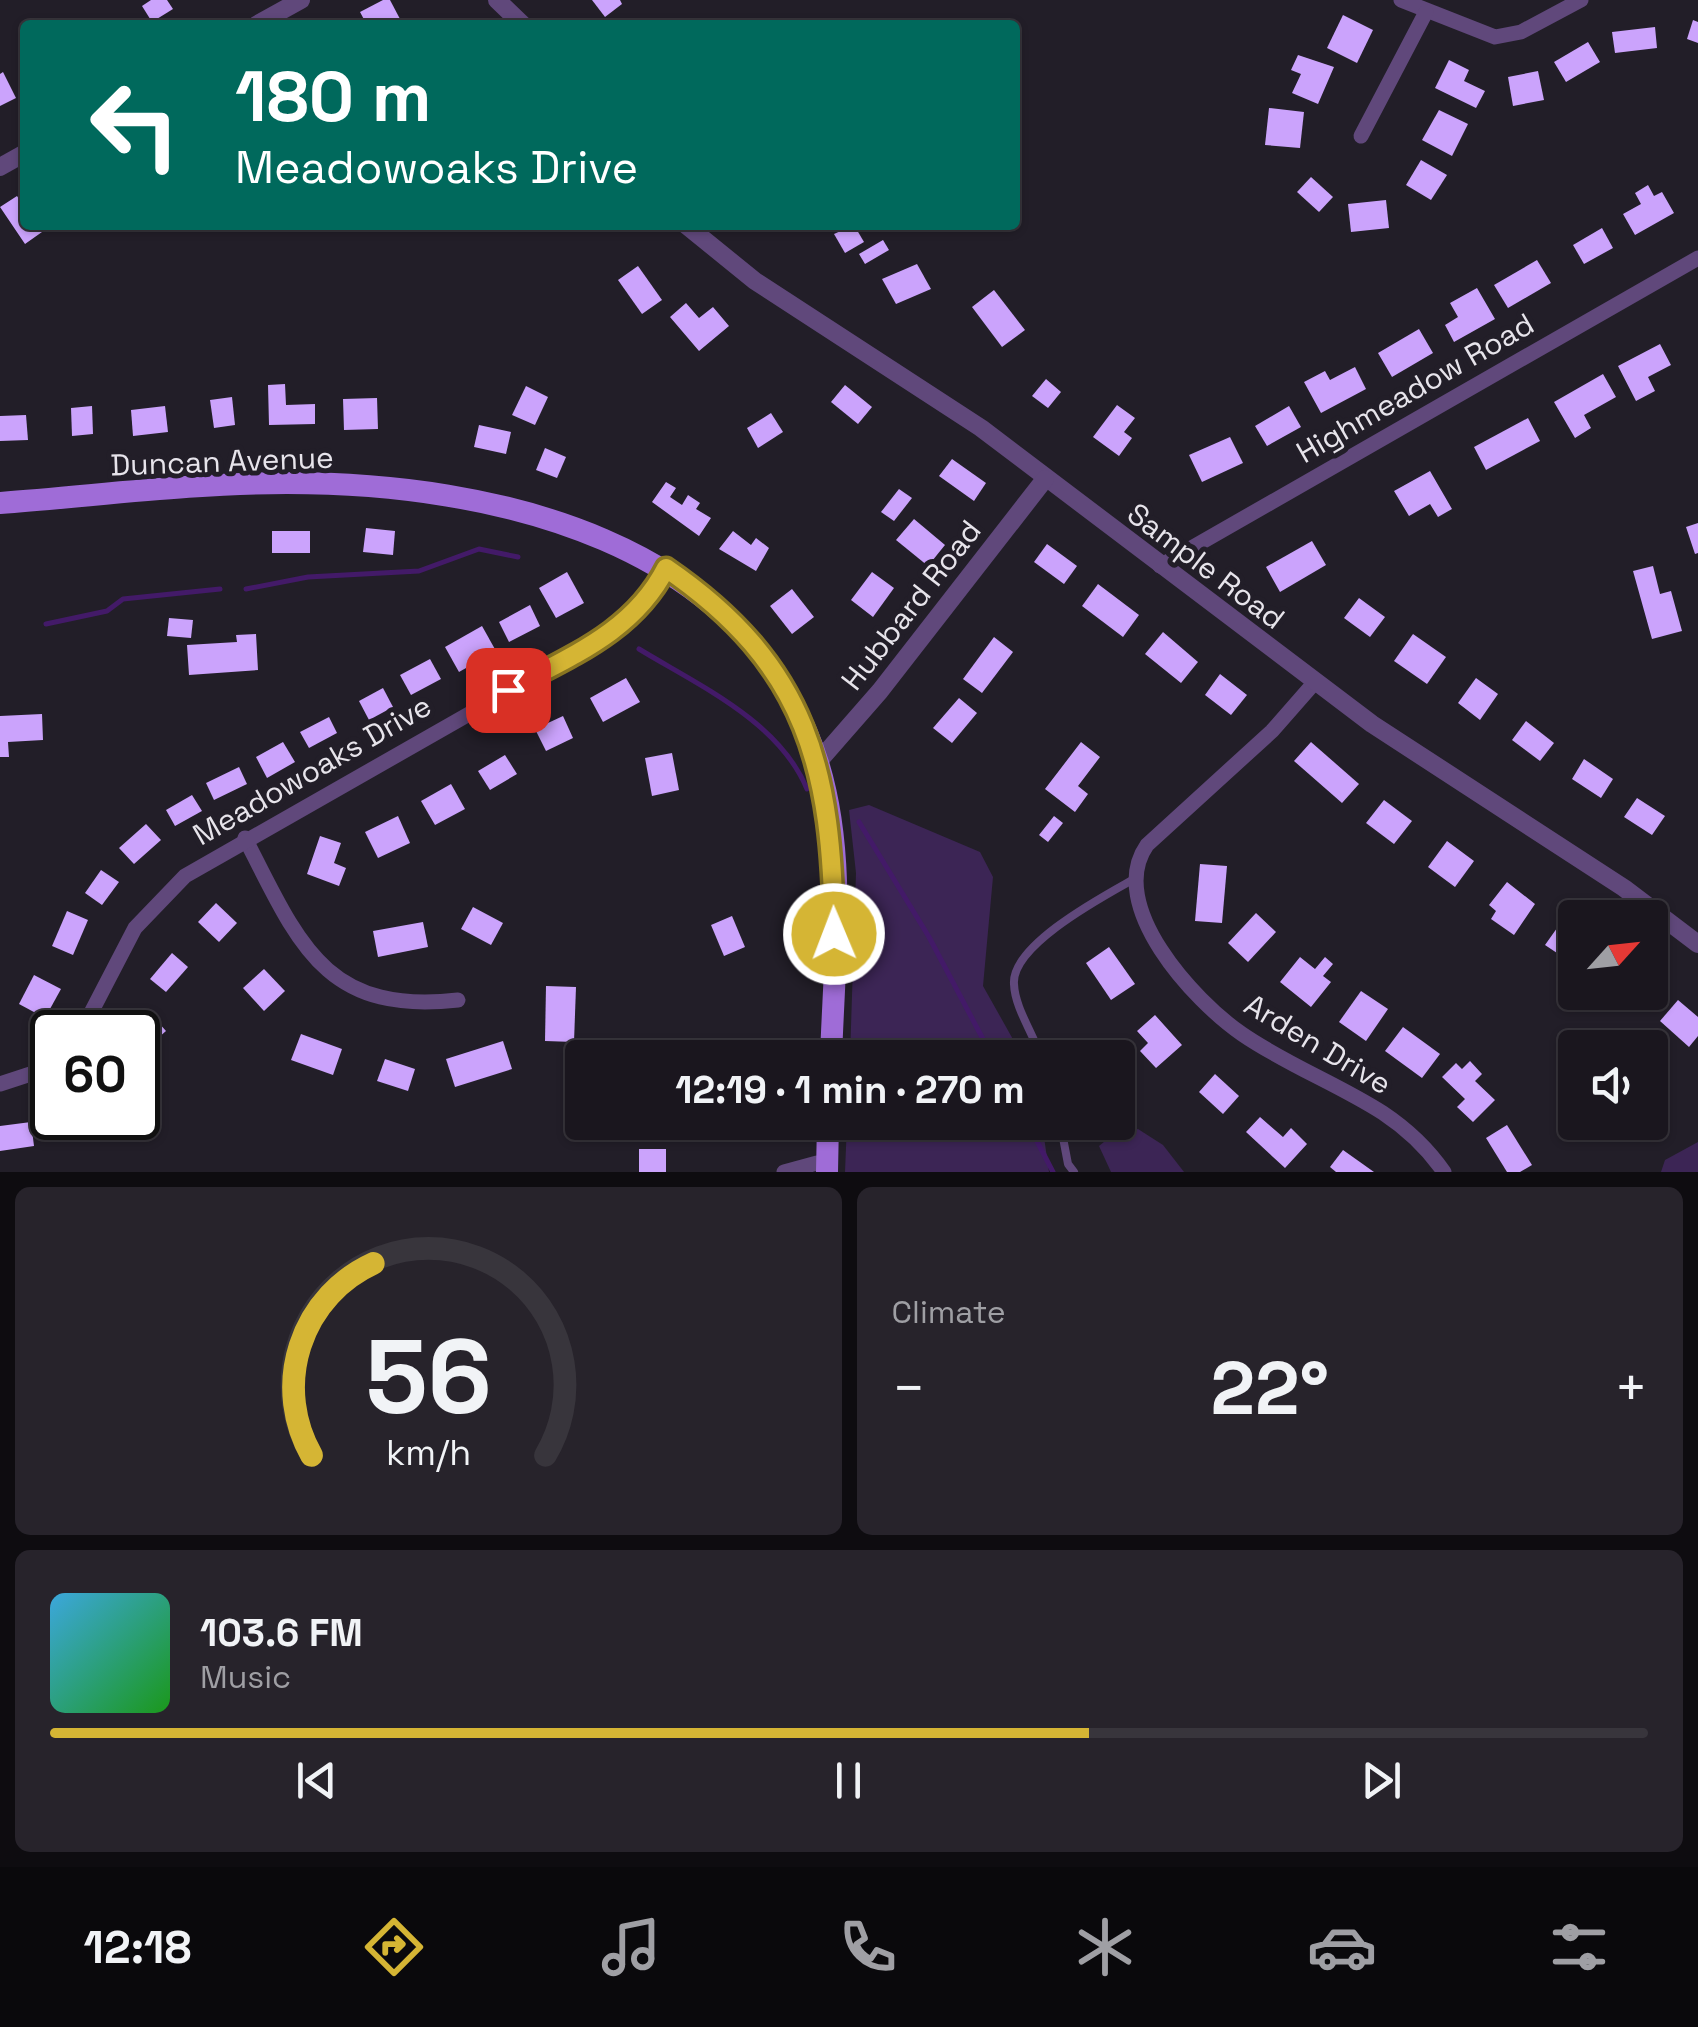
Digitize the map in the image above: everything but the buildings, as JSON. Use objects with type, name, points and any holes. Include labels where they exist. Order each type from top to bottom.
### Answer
[{"type":"main road","name":"Duncan Avenue","points":[[0,502],[286,483],[382,488],[549,520],[592,534],[666,568],[706,597],[756,648],[789,698],[818,762],[834,866],[830,1040]]},
{"type":"main road","points":[[827,1170],[828,1140]]},
{"type":"street","points":[[265,20],[301,0]]},
{"type":"street","points":[[497,0],[519,20]]},
{"type":"street","points":[[1401,0],[1479,34],[1505,37],[1581,0]]},
{"type":"street","points":[[1361,136],[1426,12]]},
{"type":"street","name":"Sample Road","points":[[692,230],[755,280],[936,396],[1427,762],[1624,888],[1698,944]]},
{"type":"street","name":"Highmeadow Road","points":[[1160,566],[1698,258]]},
{"type":"street","name":"Hubbard Road","points":[[818,762],[860,715],[1045,478]]},
{"type":"street","name":"Meadowoaks Drive","points":[[92,1010],[122,949],[149,910],[184,876],[625,625],[646,604],[666,568]]},
{"type":"street","points":[[1134,879],[1140,855],[1159,832],[1272,731],[1315,682]]},
{"type":"street","points":[[245,838],[302,940],[345,986],[367,996],[408,1005],[458,1000]]},
{"type":"street","name":"Arden Drive","points":[[1134,879],[1137,902],[1151,932],[1222,1020],[1265,1050],[1392,1119],[1422,1145],[1444,1172]]},
{"type":"street","points":[[0,1084],[30,1074]]},
{"type":"street","points":[[784,1172],[817,1163],[827,1170]]},
{"type":"lane","points":[[1034,1040],[1013,981],[1017,970],[1049,933],[1134,879]]},
{"type":"lane","points":[[1063,1140],[1068,1164],[1074,1172]]},
{"type":"shaded area","points":[[869,805],[980,852],[993,877],[983,986],[1013,1040],[851,1040],[856,873],[849,810]]},
{"type":"shaded area","points":[[1135,1130],[1163,1145],[1184,1172],[1111,1172],[1099,1146],[1106,1140],[1135,1140]]},
{"type":"shaded area","points":[[846,1140],[1044,1140],[1049,1172],[845,1172]]},
{"type":"shaded area","points":[[1698,1142],[1698,1172],[1661,1172],[1665,1160]]},
{"type":"waterway","points":[[246,589],[308,577],[419,571],[479,549],[518,557]]},
{"type":"waterway","points":[[46,624],[107,611],[123,599],[220,589]]},
{"type":"waterway","points":[[639,649],[711,691],[757,724],[794,765],[807,789]]},
{"type":"waterway","points":[[859,822],[929,937],[983,1040]]},
{"type":"waterway","points":[[1036,1140],[1053,1172]]},
{"type":"route","points":[[508,690],[625,625],[646,604],[666,568],[706,597],[771,669],[806,731],[818,762],[832,840],[834,934]]}]
